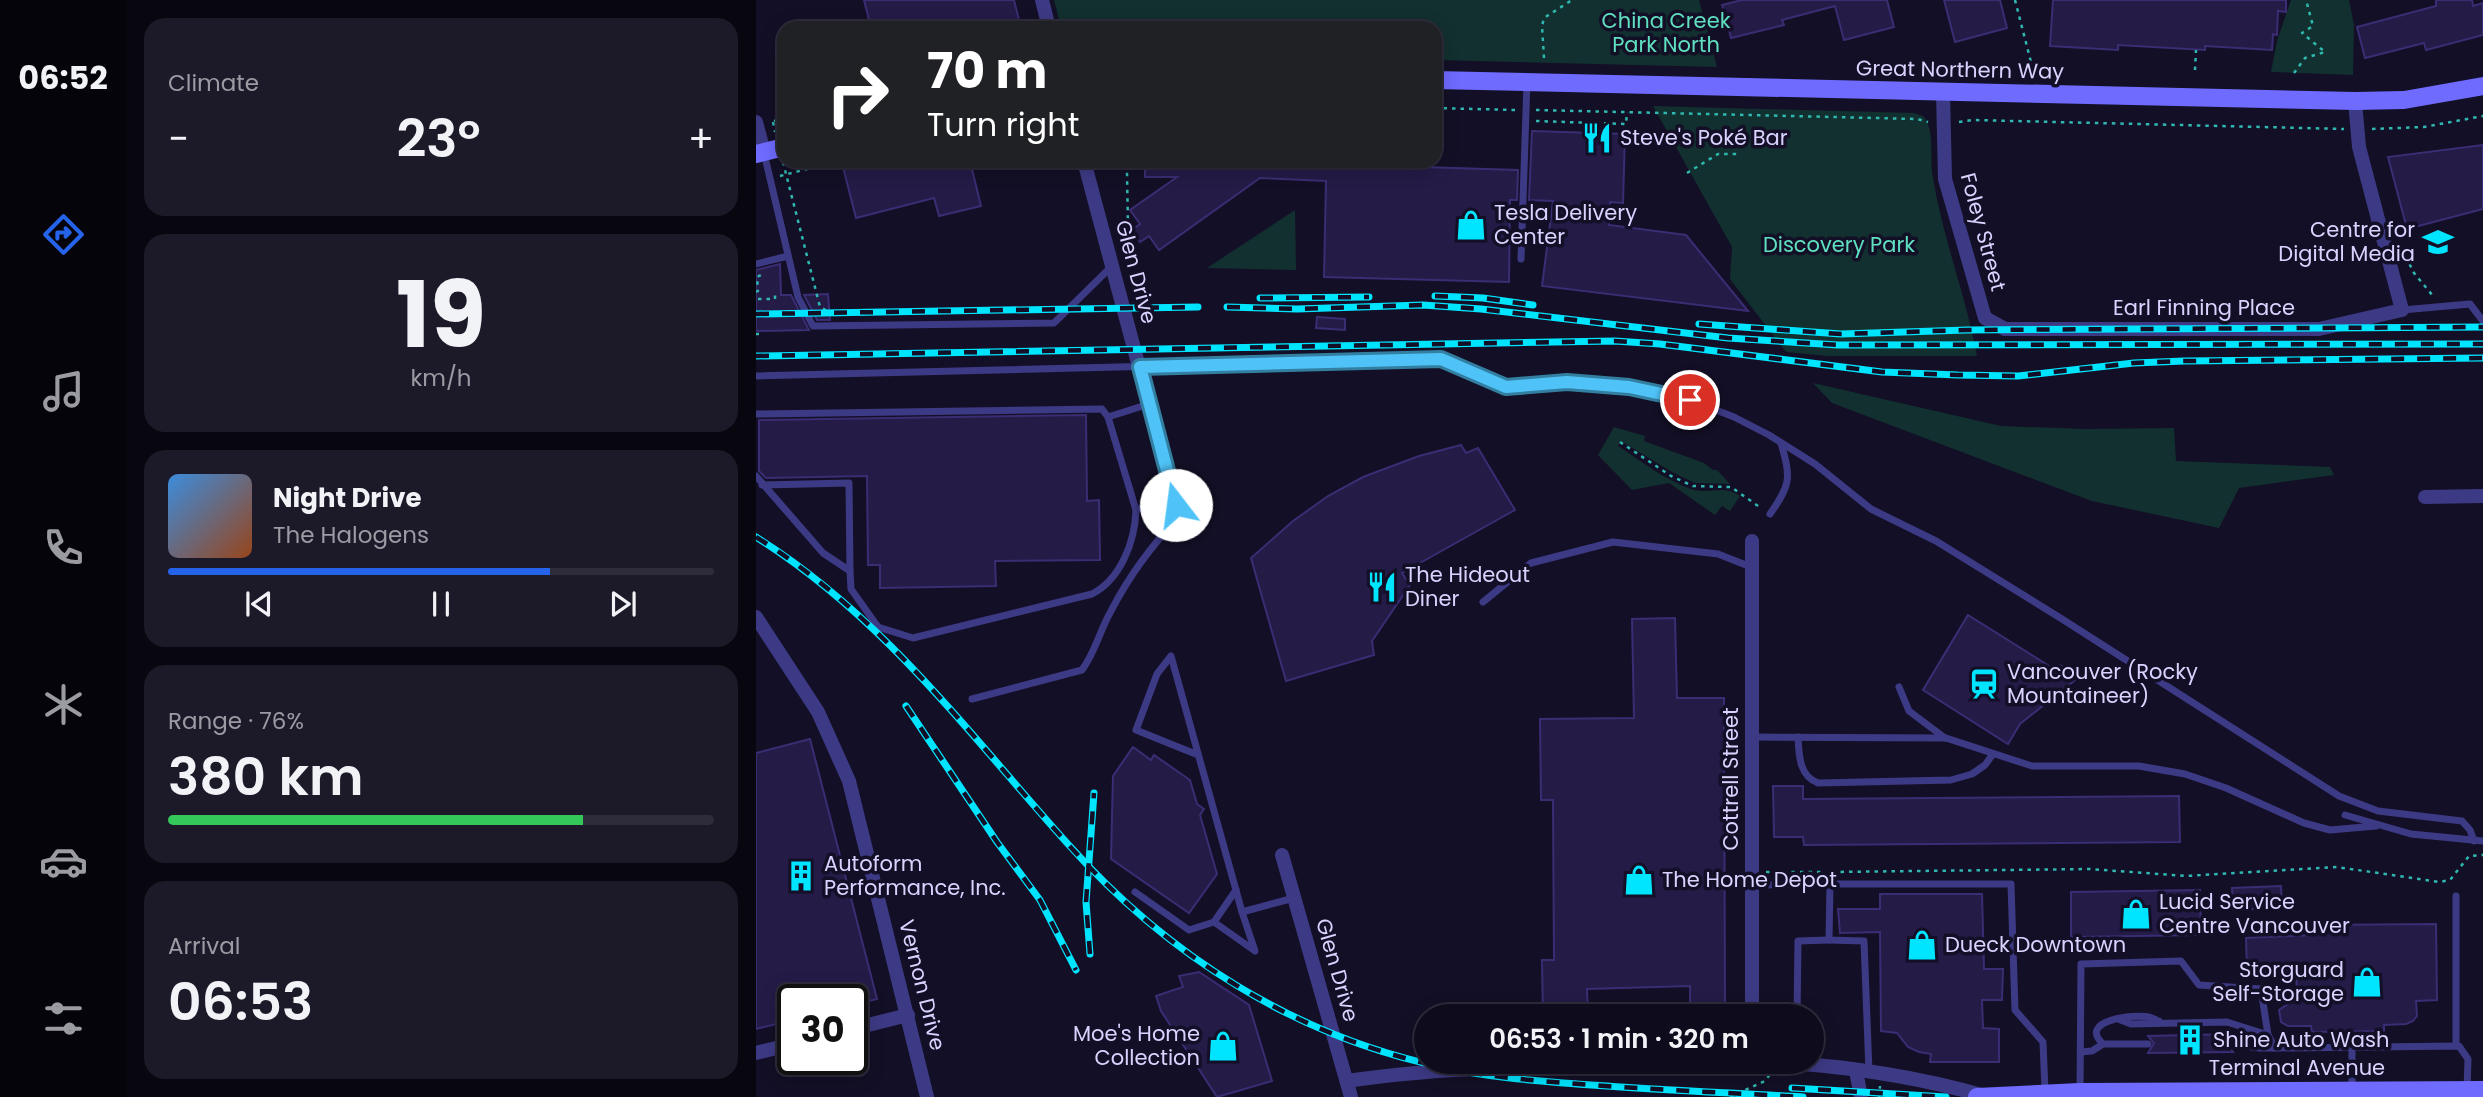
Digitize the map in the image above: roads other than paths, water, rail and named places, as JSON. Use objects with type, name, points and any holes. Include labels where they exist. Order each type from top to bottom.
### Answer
[{"type":"main road","name":"Great Northern Way","points":[[1442,80],[2355,101],[2404,100],[2483,86]]},
{"type":"main road","points":[[760,153],[777,149]]},
{"type":"main road","name":"Terminal Avenue","points":[[1981,1097],[2080,1092],[2352,1094],[2475,1090]]},
{"type":"street","points":[[1042,0],[1047,21]]},
{"type":"street","name":"Foley Street","points":[[1944,92],[1945,179],[1985,318],[2005,329]]},
{"type":"street","points":[[2355,101],[2359,147],[2402,310]]},
{"type":"street","points":[[760,153],[763,122]]},
{"type":"street","name":"Glen Drive","points":[[1086,168],[1179,517]]},
{"type":"street","name":"Earl Finning Place","points":[[2005,329],[2319,329],[2402,310]]},
{"type":"street","points":[[2426,497],[2483,496]]},
{"type":"street","name":"Cottrell Street","points":[[1752,541],[1752,1004]]},
{"type":"street","name":"Vernon Drive","points":[[756,617],[818,712],[849,781],[927,1097]]},
{"type":"street","name":"Glen Drive","points":[[1282,855],[1351,1097]]},
{"type":"street","points":[[868,1025],[908,1015]]},
{"type":"street","points":[[756,1053],[777,1048]]},
{"type":"street","name":"Terminal Avenue","points":[[1824,1066],[1955,1087],[1981,1097]]},
{"type":"street","points":[[1347,1081],[1414,1072]]},
{"type":"street","points":[[1861,1097],[1863,1072]]},
{"type":"lane","points":[[1521,259],[1527,82]]},
{"type":"lane","points":[[760,153],[798,297],[813,326],[1054,323],[1113,265]]},
{"type":"lane","points":[[756,264],[788,256]]},
{"type":"lane","points":[[2402,310],[2470,304],[2483,321]]},
{"type":"lane","points":[[756,376],[1441,359],[1506,387],[1567,382],[1629,387],[1690,400],[1734,417],[1815,464],[1871,509],[1936,541],[2339,796],[2378,811],[2462,821],[2470,830],[2474,841]]},
{"type":"lane","points":[[1108,417],[1149,404]]},
{"type":"lane","points":[[756,414],[1102,409],[1108,417],[1136,510],[1136,528],[1131,545],[1103,588],[1092,594],[914,638],[877,627],[851,589],[849,483],[762,485]]},
{"type":"lane","points":[[1770,513],[1785,492],[1788,482],[1787,464],[1780,443]]},
{"type":"lane","points":[[756,476],[823,553],[850,571]]},
{"type":"lane","points":[[1136,510],[1174,498]]},
{"type":"lane","points":[[972,699],[1082,670],[1124,589],[1159,537],[1179,517]]},
{"type":"lane","points":[[1483,602],[1531,563],[1613,542],[1718,554],[1752,567]]},
{"type":"lane","points":[[1198,755],[1136,730],[1157,674],[1171,656],[1255,951],[1214,922]]},
{"type":"lane","points":[[1899,687],[1909,711],[1946,738],[2032,766],[2139,766],[2185,774],[2226,788],[2304,823],[2330,830],[2376,826]]},
{"type":"lane","points":[[1752,737],[1946,738]]},
{"type":"lane","points":[[1798,737],[1802,767],[1812,781],[1818,783],[1951,780],[1972,774],[1985,765],[1993,754]]},
{"type":"lane","points":[[2345,815],[2411,834],[2483,841]]},
{"type":"lane","points":[[1752,878],[1830,884],[2011,884],[2015,1010],[2043,1042],[2045,1094]]},
{"type":"lane","points":[[1829,940],[1830,884]]},
{"type":"lane","points":[[1135,891],[1189,930],[1214,922],[1236,891]]},
{"type":"lane","points":[[2456,896],[2456,1046]]},
{"type":"lane","points":[[1242,912],[1294,898]]},
{"type":"lane","points":[[1797,1004],[1798,941],[1864,941],[1863,1072]]},
{"type":"lane","points":[[2080,1092],[2081,964],[2181,961],[2199,985],[2260,989],[2268,1035],[2275,1048]]},
{"type":"lane","points":[[2103,1044],[2097,1033],[2099,1025],[2106,1020],[2149,1017],[2162,1022],[2227,1022],[2268,1035]]},
{"type":"lane","points":[[2081,1052],[2092,1051],[2103,1044],[2148,1044]]},
{"type":"lane","points":[[2233,1044],[2259,1048],[2459,1046],[2468,1059],[2475,1090]]},
{"type":"lane","points":[[2352,1046],[2352,1094]]},
{"type":"railway","points":[[1435,296],[1483,298],[1533,305]]},
{"type":"railway","points":[[1260,298],[1369,297]]},
{"type":"railway","points":[[1227,307],[1297,309],[1423,305],[1481,309],[1728,338],[1838,345],[2483,344]]},
{"type":"railway","points":[[756,314],[1198,307]]},
{"type":"railway","points":[[1699,324],[1841,334],[1967,330],[2483,327]]},
{"type":"railway","points":[[756,356],[1615,341],[1660,344],[1882,372],[2018,376],[2134,363],[2184,361],[2483,358]]},
{"type":"railway","points":[[756,537],[802,568],[884,640],[959,719],[1067,843],[1106,884],[1147,921],[1236,985],[1285,1012],[1335,1035],[1387,1053],[1479,1074],[1591,1085],[1803,1097]]},
{"type":"railway","points":[[906,706],[997,842],[1040,900],[1076,970]]},
{"type":"railway","points":[[1090,954],[1086,902],[1094,793]]},
{"type":"railway","points":[[1792,1088],[1946,1097]]},
{"type":"place","name":"Steve's Poké Bar","points":[[1597,138]]},
{"type":"place","name":"Tesla Delivery Center","points":[[1471,225]]},
{"type":"place","name":"Centre for Digital Media","points":[[2438,242]]},
{"type":"place","name":"The Hideout Diner","points":[[1382,587]]},
{"type":"place","name":"Vancouver (Rocky Mountaineer)","points":[[1984,684]]},
{"type":"place","name":"Autoform Performance, Inc.","points":[[801,876]]},
{"type":"place","name":"The Home Depot","points":[[1639,880]]},
{"type":"place","name":"Lucid Service Centre Vancouver","points":[[2136,914]]},
{"type":"place","name":"Dueck Downtown","points":[[1922,945]]},
{"type":"place","name":"Storguard Self-Storage","points":[[2367,982]]},
{"type":"place","name":"Shine Auto Wash","points":[[2190,1040]]},
{"type":"place","name":"Moe's Home Collection","points":[[1223,1046]]},
{"type":"park label","name":"China Creek Park North","points":[[1666,33]]},
{"type":"park label","name":"Discovery Park","points":[[1839,245]]}]
